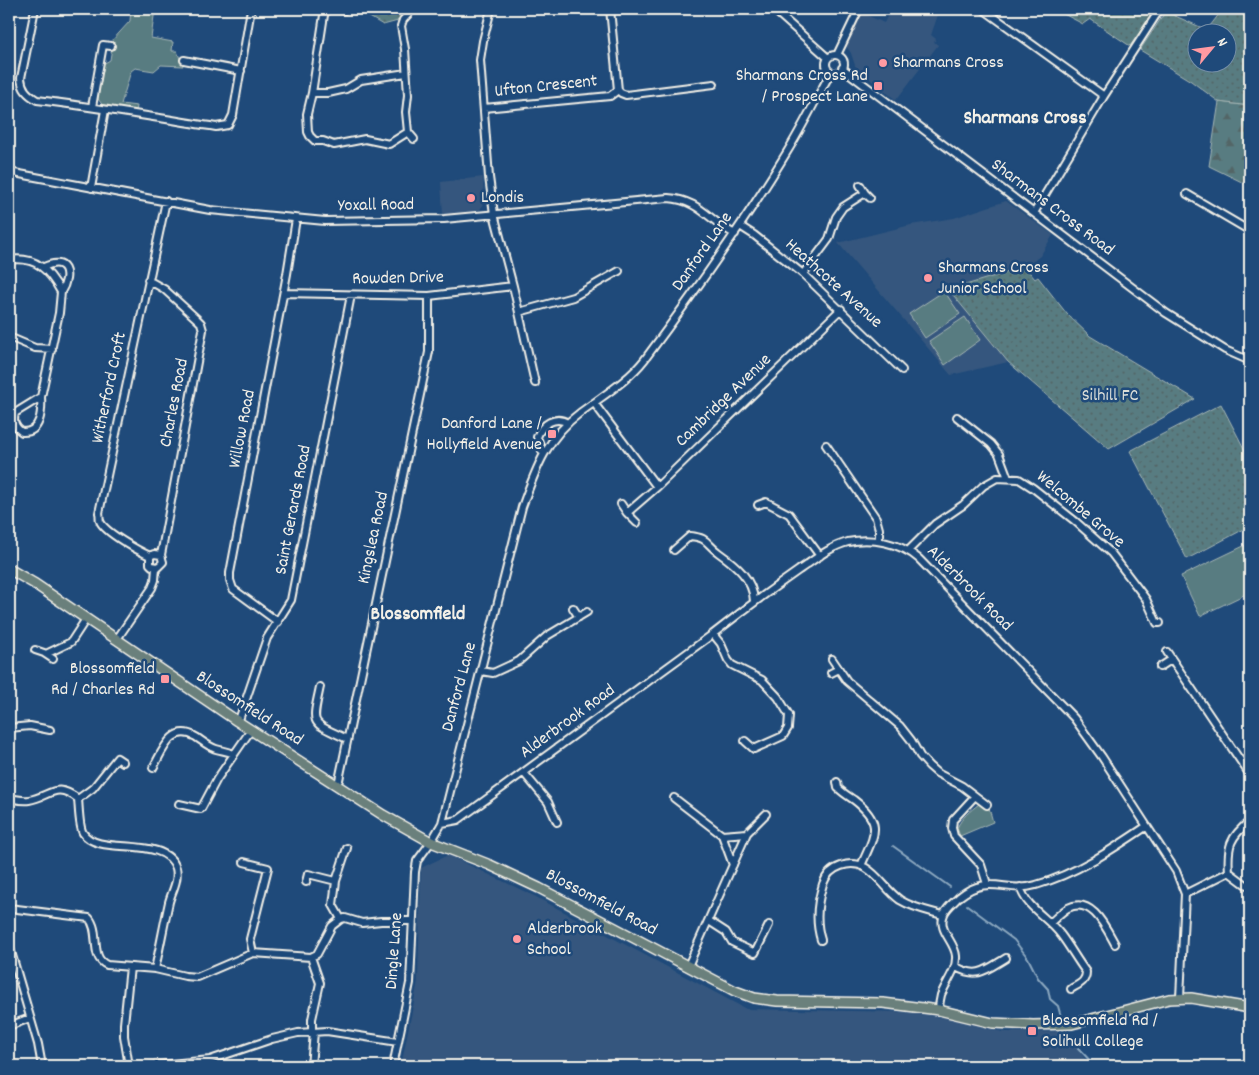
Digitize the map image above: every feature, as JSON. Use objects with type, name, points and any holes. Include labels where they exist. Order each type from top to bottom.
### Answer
[{"type":"main road","name":"Blossomfield Road","points":[[9,569],[35,584],[237,721],[383,815],[432,842],[539,888],[735,991],[754,998],[800,1002],[883,1003],[938,1010],[993,1023],[1064,1024],[1100,1017],[1158,1001],[1180,998],[1191,998],[1250,1008]]},
{"type":"street","points":[[35,9],[21,78],[25,91],[37,100],[216,127],[228,124],[233,115],[251,10],[243,9]]},
{"type":"street","points":[[327,9],[324,15],[307,114],[308,132],[311,139],[338,146],[365,139],[389,144],[408,132]]},
{"type":"street","points":[[413,9],[403,20],[401,26],[405,49],[408,132],[414,139]]},
{"type":"street","points":[[491,9],[482,41],[480,60],[494,214],[535,383]]},
{"type":"street","name":"Ufton Crescent","points":[[484,108],[610,96],[618,90],[610,9]]},
{"type":"street","points":[[773,9],[828,58]]},
{"type":"street","points":[[837,55],[859,9]]},
{"type":"street","points":[[983,9],[1104,96]]},
{"type":"street","points":[[1034,213],[1104,96],[1160,9]]},
{"type":"street","points":[[92,107],[103,45],[111,46]]},
{"type":"street","points":[[832,55],[837,55],[843,60],[842,68],[837,72],[831,72],[826,65],[828,58],[832,55]]},
{"type":"street","points":[[184,60],[241,71]]},
{"type":"street","name":"Sharmans Cross Road","points":[[842,68],[1166,313],[1225,350],[1250,361]]},
{"type":"street","name":"Danford Lane","points":[[432,842],[442,823],[522,507],[543,453],[568,423],[621,383],[638,367],[735,234],[788,151],[831,72]]},
{"type":"street","points":[[312,93],[328,93],[346,89],[361,80],[406,73]]},
{"type":"street","points":[[618,90],[621,94],[626,95],[714,84]]},
{"type":"street","points":[[91,188],[105,110]]},
{"type":"street","name":"Yoxall Road","points":[[9,172],[227,212],[296,219],[371,222],[444,219],[668,198],[692,203],[735,234]]},
{"type":"street","points":[[802,274],[829,239],[836,218],[843,207],[867,196],[860,185]]},
{"type":"street","points":[[1187,194],[1250,232]]},
{"type":"street","name":"Witherford Croft","points":[[150,556],[138,551],[105,528],[100,521],[99,513],[166,201]]},
{"type":"street","name":"Willow Road","points":[[278,622],[233,589],[230,573],[284,292],[296,219]]},
{"type":"street","name":"Heathcote Avenue","points":[[740,226],[802,274],[841,309],[902,370]]},
{"type":"street","points":[[9,260],[20,258],[44,267],[61,292]]},
{"type":"street","points":[[41,397],[15,413],[14,422],[22,432],[29,432],[37,426],[42,408],[41,397],[59,313],[61,292],[68,276],[65,269],[60,265],[52,263],[44,267]]},
{"type":"street","points":[[519,312],[573,297],[618,271]]},
{"type":"street","name":"Charles Road","points":[[117,639],[152,588],[156,568],[163,562],[161,555],[203,330],[198,319],[164,289],[148,280]]},
{"type":"street","name":"Rowden Drive","points":[[284,292],[429,296],[513,286]]},
{"type":"street","name":"Saint Gerards Road","points":[[237,721],[267,638],[291,600],[351,295]]},
{"type":"street","name":"Kingslea Road","points":[[336,785],[429,352],[429,296]]},
{"type":"street","name":"Cambridge Avenue","points":[[628,513],[841,309]]},
{"type":"street","points":[[9,337],[36,348],[52,349]]},
{"type":"street","points":[[594,403],[656,487]]},
{"type":"street","name":"Welcombe Grove","points":[[957,417],[990,444],[998,454],[1008,478]]},
{"type":"street","name":"Danford Lane","points":[[543,453],[538,438],[540,432],[549,422],[557,419],[562,419],[568,423]]},
{"type":"street","points":[[826,445],[876,518],[879,528],[879,541]]},
{"type":"street","name":"Welcombe Grove","points":[[909,550],[935,524],[963,505],[983,486],[997,478],[1019,479],[1034,488],[1075,521],[1111,554],[1146,599],[1157,623],[1160,623]]},
{"type":"street","points":[[758,505],[766,502],[788,514],[820,556]]},
{"type":"street","points":[[621,504],[637,523]]},
{"type":"street","points":[[674,550],[690,536],[706,540],[717,552],[738,568],[751,587],[754,601]]},
{"type":"street","name":"Alderbrook Road","points":[[442,823],[458,820],[713,634],[754,601],[820,556],[834,547],[848,542],[863,540],[879,541],[909,550],[1074,718],[1102,757],[1176,871],[1185,894],[1180,998]]},
{"type":"street","points":[[156,568],[150,564],[150,556],[154,554],[161,555]]},
{"type":"street","points":[[573,608],[579,617]]},
{"type":"street","points":[[481,672],[492,673],[519,661],[547,636],[587,612]]},
{"type":"street","points":[[46,654],[71,642],[86,619]]},
{"type":"street","points":[[713,634],[721,644],[728,660],[762,680],[778,697],[789,715],[788,728],[782,736],[756,749],[745,741]]},
{"type":"street","points":[[35,650],[53,659]]},
{"type":"street","points":[[1167,652],[1170,660],[1250,775]]},
{"type":"street","points":[[832,658],[847,681],[900,726],[929,766],[937,773],[962,786],[987,805]]},
{"type":"street","points":[[1160,667],[1170,660]]},
{"type":"street","points":[[832,674],[839,669]]},
{"type":"street","points":[[320,688],[314,713],[315,719],[318,724],[347,739]]},
{"type":"street","points":[[9,728],[30,726],[50,730]]},
{"type":"street","points":[[179,804],[201,809],[217,779],[251,730]]},
{"type":"street","points":[[164,766],[155,765],[170,739],[182,732],[188,733],[216,749],[234,754]]},
{"type":"street","points":[[78,799],[93,788],[117,758],[123,762]]},
{"type":"street","points":[[524,773],[548,802],[558,822]]},
{"type":"street","points":[[837,782],[838,788],[870,817],[875,825],[875,834],[861,866]]},
{"type":"street","points":[[9,798],[27,800],[53,791],[70,793],[78,799],[82,831],[85,836],[106,844],[152,849],[162,853],[176,868],[176,880],[155,969]]},
{"type":"street","points":[[975,796],[954,820],[952,828],[954,836],[980,864],[987,884]]},
{"type":"street","points":[[674,798],[722,835],[733,865]]},
{"type":"street","points":[[688,966],[747,833],[766,814]]},
{"type":"street","points":[[1229,872],[1229,846],[1231,840],[1250,821]]},
{"type":"street","points":[[938,1010],[941,996],[950,974],[956,967],[956,953],[943,927],[943,915],[950,905],[969,889],[987,884],[1020,887],[1033,886],[1060,876],[1114,848],[1146,826]]},
{"type":"street","points":[[722,835],[747,833]]},
{"type":"street","name":"Dingle Lane","points":[[393,1066],[410,983],[412,921],[417,860],[432,842]]},
{"type":"street","points":[[341,919],[333,905],[336,882],[347,848]]},
{"type":"street","points":[[244,862],[268,868],[250,939],[253,953]]},
{"type":"street","points":[[821,940],[817,926],[817,911],[826,876],[836,868],[844,865],[861,866],[871,871],[899,899],[910,906],[943,915]]},
{"type":"street","points":[[1229,872],[1250,886]]},
{"type":"street","points":[[1185,894],[1229,872]]},
{"type":"street","points":[[306,882],[308,874],[336,882]]},
{"type":"street","points":[[1020,887],[1028,904],[1060,934],[1086,972],[1086,978],[1083,982],[1071,989]]},
{"type":"street","points":[[1050,923],[1069,908],[1079,906],[1089,909],[1096,912],[1115,944]]},
{"type":"street","points":[[9,908],[89,918],[96,930],[96,951],[101,961],[111,966],[155,969],[197,977],[253,953],[312,957],[317,954],[332,926],[341,919],[345,918],[362,923],[412,921]]},
{"type":"street","points":[[709,921],[726,932],[732,942],[755,953],[769,924]]},
{"type":"street","points":[[9,944],[42,1066]]},
{"type":"street","points":[[311,1066],[312,1019],[320,983],[312,957]]},
{"type":"street","points":[[956,967],[974,974],[985,971],[1006,958]]},
{"type":"street","points":[[129,1066],[124,1024],[130,967]]},
{"type":"street","points":[[9,1026],[30,1018]]},
{"type":"street","points":[[151,1066],[210,1063],[279,1037],[313,1032],[326,1032],[398,1042]]},
{"type":"shaded area","points":[[891,9],[940,9],[931,35],[936,39],[934,42],[938,45],[896,100],[856,68],[851,53],[846,46],[862,13],[884,23]]},
{"type":"shaded area","points":[[483,177],[484,201],[480,210],[443,214],[441,182]]},
{"type":"shaded area","name":"Sharmans Cross Junior School","points":[[1006,201],[1053,235],[1040,256],[1025,267],[949,290],[1008,362],[951,375],[838,243],[911,225],[954,218]]},
{"type":"shaded area","name":"Alderbrook School","points":[[448,855],[534,896],[746,1009],[904,1012],[942,1017],[1003,1032],[1067,1031],[1089,1066],[401,1066],[418,982],[421,868]]},
{"type":"green space","points":[[131,9],[155,9],[151,38],[173,42],[172,51],[177,51],[183,66],[161,65],[154,71],[135,68],[131,71],[121,104],[137,106],[136,112],[104,107],[98,99],[103,64],[110,60],[112,47],[110,43],[130,21]]},
{"type":"green space","points":[[356,9],[408,9],[398,21],[383,25]]},
{"type":"green space","points":[[1054,9],[1156,9],[1130,46],[1090,19],[1083,24]]},
{"type":"green space","points":[[1223,9],[1250,9],[1250,106],[1219,102],[1191,81],[1140,50],[1166,11],[1189,22],[1186,22],[1186,72],[1236,72],[1236,22],[1213,22]]},
{"type":"green space","points":[[1219,102],[1250,106],[1250,186],[1209,166]]},
{"type":"green space","name":"Silhill FC","points":[[1025,267],[1035,279],[1038,277],[1067,314],[1090,336],[1195,399],[1109,449],[1008,362],[949,290]]},
{"type":"green space","points":[[944,291],[960,314],[925,338],[909,314]]},
{"type":"green space","points":[[965,317],[980,340],[945,365],[929,341]]},
{"type":"green space","points":[[1221,404],[1250,460],[1250,526],[1187,559],[1130,451]]},
{"type":"green space","points":[[1250,543],[1250,592],[1200,616],[1181,576]]},
{"type":"green space","points":[[979,804],[989,808],[993,822],[960,836],[957,828],[959,824],[966,814]]},
{"type":"waterway","points":[[893,846],[950,887]]},
{"type":"waterway","points":[[967,905],[1014,940],[1028,958],[1038,978],[1048,989],[1050,999],[1058,1006],[1061,1017]]},
{"type":"waterway","points":[[1065,1034],[1095,1066]]},
{"type":"place","name":"Sharmans Cross","points":[[883,63]]},
{"type":"place","name":"Sharmans Cross Rd / Prospect Lane","points":[[878,86]]},
{"type":"place","name":"Londis","points":[[471,198]]},
{"type":"place","name":"Sharmans Cross Junior School","points":[[928,278]]},
{"type":"place","name":"Danford Lane / Hollyfield Avenue","points":[[552,434]]},
{"type":"place","name":"Blossomfield Rd / Charles Rd","points":[[165,679]]},
{"type":"place","name":"Alderbrook School","points":[[517,939]]},
{"type":"place","name":"Blossomfield Rd / Solihull College","points":[[1032,1031]]},
{"type":"district","name":"Sharmans Cross","points":[[1025,119]]},
{"type":"district","name":"Blossomfield","points":[[418,615]]}]
